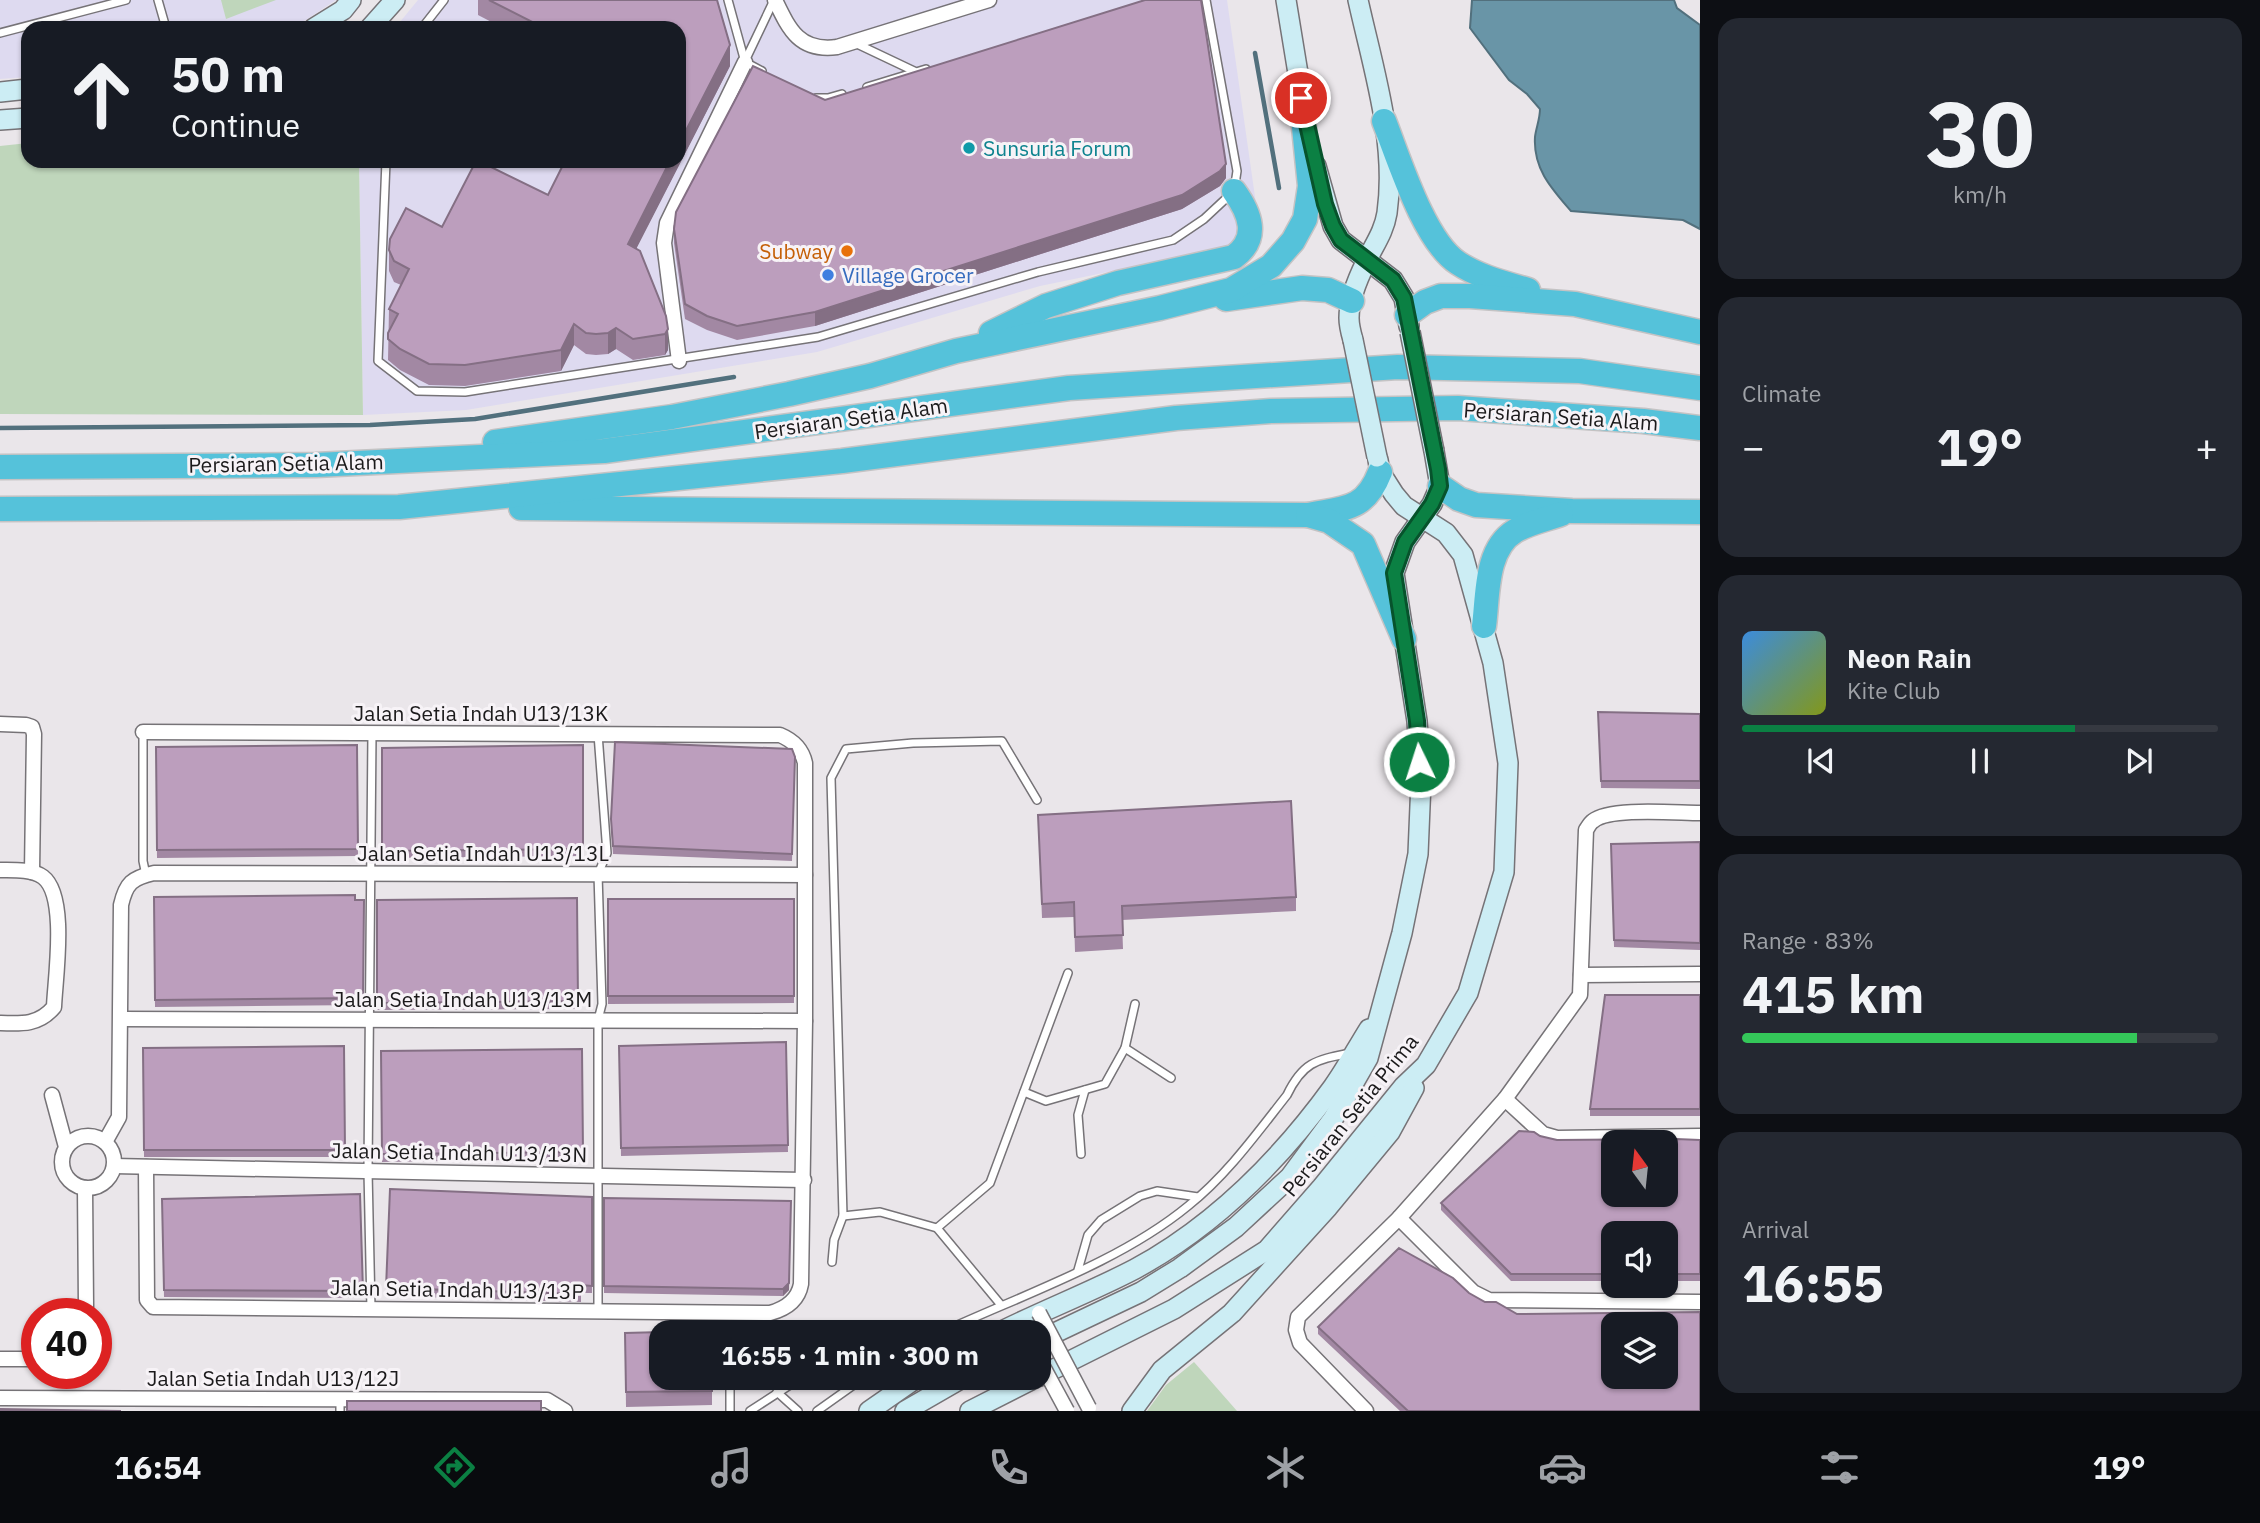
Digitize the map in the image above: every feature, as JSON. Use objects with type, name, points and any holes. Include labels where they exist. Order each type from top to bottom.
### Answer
[{"type":"highway","points":[[0,452],[282,452],[316,466],[672,417],[870,376],[956,351],[1160,308],[1231,290],[1271,266],[1293,241],[1305,219],[1310,186],[1301,98]]},
{"type":"highway","points":[[1384,121],[1432,234],[1456,262],[1486,277],[1575,304],[1700,332]]},
{"type":"highway","points":[[956,351],[1046,306],[1118,283],[1234,257],[1243,250],[1249,239],[1250,222],[1243,203],[1234,191]]},
{"type":"highway","points":[[1160,308],[1302,288],[1328,290],[1352,301]]},
{"type":"highway","points":[[1409,323],[1426,302],[1441,296],[1575,304]]},
{"type":"highway","name":"Persiaran Setia Alam","points":[[0,467],[316,466],[604,451],[1069,388],[1398,367],[1580,371],[1700,388]]},
{"type":"highway","name":"Persiaran Setia Alam","points":[[0,509],[400,507],[842,461],[1176,418],[1271,411],[1458,408],[1643,421],[1700,428]]},
{"type":"highway","points":[[400,507],[1307,515],[1350,506],[1367,497],[1378,465]]},
{"type":"highway","points":[[1440,486],[1459,499],[1476,505],[1572,511],[1700,512]]},
{"type":"highway","points":[[1484,626],[1492,562],[1499,547],[1514,531],[1572,511]]},
{"type":"highway","points":[[1307,515],[1329,521],[1363,544],[1404,639]]},
{"type":"street","points":[[325,21],[343,10],[351,0]]},
{"type":"street","points":[[379,21],[395,0]]},
{"type":"street","points":[[774,0],[797,38],[810,46],[823,49],[989,0]]},
{"type":"street","points":[[1286,0],[1301,98],[1325,204],[1341,240],[1393,280],[1404,298],[1440,486]]},
{"type":"street","points":[[1358,0],[1384,121],[1389,182],[1387,214],[1381,236],[1367,260],[1352,301],[1349,318],[1378,465]]},
{"type":"street","points":[[680,361],[664,243],[667,223],[745,62]]},
{"type":"street","points":[[0,92],[21,90]]},
{"type":"street","points":[[0,120],[21,118]]},
{"type":"street","name":"Persiaran Setia Prima","points":[[1051,1370],[1174,1309],[1267,1250],[1404,1086],[1426,1065],[1468,993],[1504,872],[1508,763],[1493,663],[1463,555],[1446,533],[1399,500],[1378,465]]},
{"type":"street","name":"Persiaran Setia Prima","points":[[1051,1335],[1141,1292],[1180,1268],[1236,1227],[1290,1177],[1333,1119],[1368,1058],[1402,933],[1418,854],[1421,782],[1418,733],[1394,573],[1405,542],[1432,504],[1440,486]]},
{"type":"street","points":[[0,724],[26,725],[32,727],[34,734],[38,875]]},
{"type":"street","name":"Jalan Setia Indah U13/13K","points":[[143,732],[779,735],[796,745],[803,754],[805,763],[805,875]]},
{"type":"street","points":[[1366,1411],[1300,1343],[1296,1330],[1297,1317],[1399,1218],[1505,1099],[1580,995],[1586,830],[1593,821],[1618,813],[1700,813]]},
{"type":"street","points":[[0,870],[38,875],[52,889],[58,918],[54,1007],[46,1017],[29,1024],[0,1024]]},
{"type":"street","points":[[105,1142],[119,1117],[121,905],[125,888],[132,881],[154,874]]},
{"type":"street","name":"Jalan Setia Indah U13/13L","points":[[154,874],[805,875]]},
{"type":"street","points":[[804,1180],[805,875]]},
{"type":"street","points":[[1581,975],[1700,974]]},
{"type":"street","points":[[1030,1320],[1039,1313],[1135,1269],[1200,1227],[1250,1184],[1333,1086],[1381,1011]]},
{"type":"street","name":"Jalan Setia Indah U13/13M","points":[[121,1019],[805,1021]]},
{"type":"street","points":[[1132,1411],[1162,1370],[1232,1313],[1328,1207],[1390,1132],[1426,1065]]},
{"type":"street","points":[[52,1095],[66,1147],[62,1164],[64,1173],[77,1185],[85,1188],[107,1180],[114,1166],[111,1149],[105,1142],[97,1137],[80,1137],[66,1147]]},
{"type":"street","points":[[1505,1099],[1543,1134],[1557,1138],[1700,1136]]},
{"type":"street","name":"Jalan Setia Indah U13/13N","points":[[114,1166],[804,1180]]},
{"type":"street","name":"Jalan Setia Indah U13/13P","points":[[146,1167],[147,1300],[153,1307],[769,1313],[785,1307],[800,1293],[804,1180]]},
{"type":"street","points":[[85,1188],[86,1298]]},
{"type":"street","points":[[1399,1218],[1473,1292],[1489,1300],[1700,1301]]},
{"type":"street","points":[[1039,1313],[1090,1410]]},
{"type":"street","points":[[0,1359],[21,1359]]},
{"type":"street","points":[[1051,1381],[1067,1411]]},
{"type":"street","points":[[869,1411],[899,1390]]},
{"type":"street","points":[[905,1411],[941,1390]]},
{"type":"street","name":"Persiaran Setia Prima","points":[[970,1411],[1012,1390]]},
{"type":"street","name":"Jalan Setia Indah U13/12J","points":[[0,1398],[114,1405],[340,1405],[547,1400],[565,1411]]},
{"type":"lane","points":[[46,21],[126,0]]},
{"type":"lane","points":[[158,0],[164,21]]},
{"type":"lane","points":[[428,21],[444,0]]},
{"type":"lane","points":[[727,0],[745,62],[769,75]]},
{"type":"lane","points":[[745,62],[774,0]]},
{"type":"lane","points":[[386,168],[378,361],[417,391],[465,392],[818,338],[1038,272],[1173,240],[1196,225],[1234,191],[1236,163],[1206,0]]},
{"type":"lane","points":[[0,33],[21,28]]},
{"type":"lane","points":[[853,42],[915,72]]},
{"type":"lane","points":[[857,90],[940,64]]},
{"type":"lane","points":[[805,94],[822,99],[845,93]]},
{"type":"lane","points":[[143,732],[143,861],[154,874]]},
{"type":"lane","points":[[371,1309],[368,1171],[372,733]]},
{"type":"lane","points":[[598,734],[607,853],[598,874],[602,1004],[598,1020],[598,1311]]},
{"type":"lane","points":[[832,1262],[834,1240],[843,1216],[831,778],[846,749],[913,743],[1002,741],[1037,800]]},
{"type":"lane","points":[[937,1228],[990,1183],[1068,974]]},
{"type":"lane","points":[[1024,1092],[1046,1101],[1105,1084],[1125,1048],[1135,1004]]},
{"type":"lane","points":[[1125,1048],[1171,1078]]},
{"type":"lane","points":[[968,1320],[1140,1239],[1198,1197],[1220,1176],[1262,1126],[1306,1066],[1354,1052]]},
{"type":"lane","points":[[1081,1154],[1078,1115],[1085,1090]]},
{"type":"lane","points":[[1078,1270],[1088,1235],[1101,1220],[1140,1196],[1157,1191],[1198,1197]]},
{"type":"lane","points":[[843,1216],[880,1212],[937,1228],[1001,1305]]},
{"type":"lane","points":[[730,1390],[730,1411]]},
{"type":"lane","points":[[750,1411],[780,1390]]},
{"type":"lane","points":[[817,1411],[847,1390]]},
{"type":"lane","points":[[777,1392],[798,1411]]},
{"type":"shaded area","points":[[0,0],[336,0],[303,21],[21,21],[21,78],[0,79]]},
{"type":"shaded area","points":[[418,0],[1227,0],[1257,211],[1234,246],[1040,286],[817,352],[466,410],[363,415],[359,168],[686,168],[686,21],[401,21]]},
{"type":"green space","points":[[221,0],[276,0],[226,19]]},
{"type":"green space","points":[[21,144],[21,168],[359,168],[363,415],[0,414],[0,146]]},
{"type":"green space","points":[[1194,1362],[1237,1411],[1147,1411],[1166,1385]]},
{"type":"water","points":[[1472,0],[1674,0],[1677,8],[1700,25],[1700,229],[1683,220],[1571,211],[1545,178],[1537,159],[1535,137],[1540,109],[1509,80],[1470,28]]},
{"type":"building","points":[[489,0],[717,0],[730,45],[686,130],[686,21],[530,21]]},
{"type":"building","name":"Sunsuria Forum","points":[[1145,0],[1201,0],[1226,164],[1220,171],[1182,195],[815,312],[737,326],[707,316],[685,304],[674,229],[676,212],[753,66],[825,100]]},
{"type":"building","points":[[472,168],[493,168],[548,195],[562,168],[666,168],[628,244],[640,251],[666,316],[668,329],[665,334],[633,339],[616,328],[608,333],[596,334],[586,333],[574,324],[561,350],[465,365],[429,364],[400,349],[388,339],[388,333],[398,314],[389,309],[409,269],[394,261],[389,250],[390,239],[406,208],[442,227]]},
{"type":"building","points":[[1598,712],[1700,714],[1700,781],[1601,781]]},
{"type":"building","points":[[615,742],[792,749],[795,757],[792,854],[613,846],[611,819]]},
{"type":"building","points":[[357,745],[358,849],[157,850],[156,747]]},
{"type":"building","points":[[583,745],[583,849],[382,851],[382,748]]},
{"type":"building","points":[[1291,801],[1296,897],[1122,906],[1123,935],[1075,937],[1074,902],[1042,904],[1038,815]]},
{"type":"building","points":[[1700,842],[1700,943],[1614,940],[1611,844]]},
{"type":"building","points":[[355,895],[355,900],[364,900],[363,998],[155,1000],[154,897]]},
{"type":"building","points":[[577,898],[578,1001],[377,1003],[377,900]]},
{"type":"building","points":[[608,899],[794,899],[794,996],[608,996]]},
{"type":"building","points":[[1605,995],[1700,995],[1700,1109],[1590,1109]]},
{"type":"building","points":[[786,1042],[788,1145],[621,1148],[619,1046]]},
{"type":"building","points":[[344,1046],[345,1150],[144,1150],[143,1048]]},
{"type":"building","points":[[582,1049],[583,1152],[382,1154],[381,1051]]},
{"type":"building","points":[[1519,1131],[1534,1132],[1557,1140],[1601,1140],[1601,1208],[1678,1208],[1678,1139],[1700,1140],[1700,1274],[1678,1274],[1678,1221],[1601,1221],[1601,1274],[1511,1274],[1441,1203]]},
{"type":"building","points":[[390,1189],[592,1197],[592,1286],[581,1285],[581,1294],[386,1288]]},
{"type":"building","points":[[360,1194],[363,1291],[164,1290],[162,1199]]},
{"type":"building","points":[[604,1198],[791,1201],[789,1283],[783,1289],[604,1286]]},
{"type":"building","points":[[1399,1248],[1453,1278],[1469,1293],[1485,1302],[1496,1302],[1517,1314],[1601,1313],[1601,1389],[1678,1389],[1678,1312],[1700,1312],[1700,1411],[1408,1411],[1318,1327]]},
{"type":"building","points":[[649,1332],[649,1390],[712,1391],[626,1392],[625,1333]]},
{"type":"building","points":[[347,1401],[541,1401],[541,1411],[347,1411]]},
{"type":"building","points":[[0,1409],[121,1411],[0,1411]]},
{"type":"waterway","points":[[1255,53],[1279,188]]},
{"type":"waterway","points":[[0,428],[370,425],[475,419],[734,377]]},
{"type":"place","name":"Sunsuria Forum","points":[[969,148]]},
{"type":"place","name":"Subway","points":[[847,251]]},
{"type":"place","name":"Village Grocer","points":[[828,275]]},
{"type":"route","points":[[1301,98],[1325,204],[1333,226],[1341,240],[1393,280],[1404,298],[1438,469],[1440,486],[1432,504],[1405,542],[1394,573],[1417,721],[1419,762]]}]
